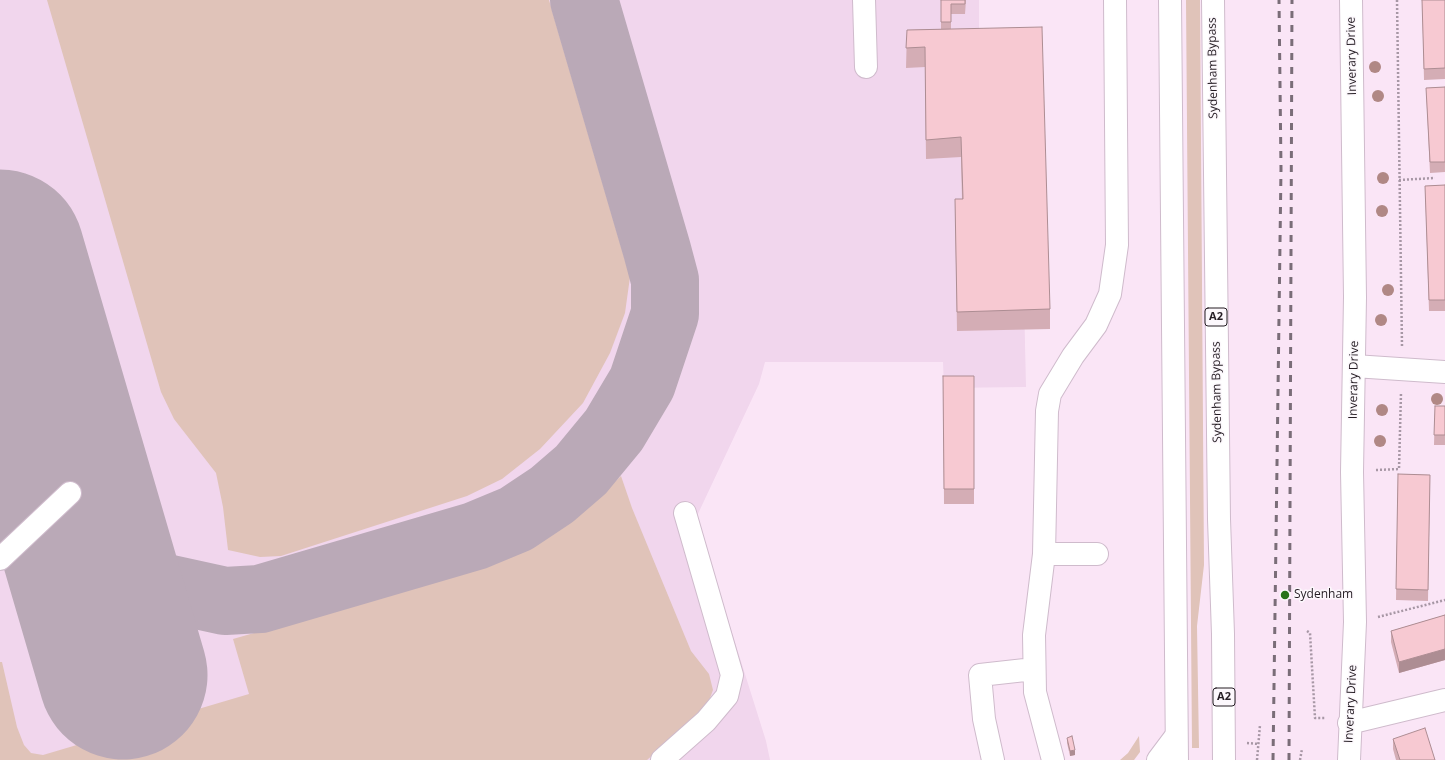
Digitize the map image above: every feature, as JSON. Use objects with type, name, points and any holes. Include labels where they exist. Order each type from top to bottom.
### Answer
[{"type":"main road","points":[[864,0],[866,67]]},
{"type":"main road","points":[[1053,760],[1035,692],[1034,669],[1034,635],[1044,554],[1047,411],[1050,394],[1073,356],[1096,324],[1110,294],[1117,245],[1115,0]]},
{"type":"main road","points":[[1170,0],[1176,760]]},
{"type":"main road","name":"Sydenham Bypass","points":[[1213,0],[1219,519],[1223,634],[1224,760]]},
{"type":"main road","name":"Inverary Drive","points":[[1349,760],[1339,723],[1355,622],[1352,472],[1356,297],[1351,0]]},
{"type":"main road","points":[[1354,366],[1445,372]]},
{"type":"main road","points":[[0,559],[70,493]]},
{"type":"main road","points":[[662,760],[706,721],[727,696],[732,675],[685,513]]},
{"type":"main road","points":[[1044,554],[1097,554]]},
{"type":"main road","points":[[993,760],[984,718],[980,675],[1034,669]]},
{"type":"main road","points":[[1339,723],[1445,700]]},
{"type":"main road","points":[[1158,760],[1176,736]]},
{"type":"path","points":[[1352,472],[1399,469],[1402,369],[1397,0]]},
{"type":"path","points":[[1399,180],[1435,178]]},
{"type":"path","points":[[1355,622],[1445,600]]},
{"type":"path","points":[[1308,632],[1310,632],[1315,718],[1328,718],[1339,723]]},
{"type":"path","points":[[1256,760],[1260,725]]},
{"type":"path","points":[[1246,743],[1258,744]]},
{"type":"path","points":[[1300,760],[1302,749]]},
{"type":"shaded area","points":[[0,0],[979,0],[979,40],[1018,39],[1026,387],[944,388],[943,362],[765,362],[759,384],[696,518],[766,741],[770,760],[0,760]]},
{"type":"shaded area","points":[[47,0],[549,0],[630,277],[625,313],[610,353],[583,403],[540,449],[502,479],[467,496],[281,556],[260,557],[228,550],[223,507],[216,473],[174,419],[161,392]]},
{"type":"shaded area","points":[[1186,0],[1200,0],[1204,565],[1197,626],[1199,748],[1192,748]]},
{"type":"shaded area","points":[[621,476],[632,508],[691,651],[709,674],[713,690],[707,706],[647,760],[0,760],[0,662],[2,662],[17,727],[24,745],[31,753],[43,755],[249,694],[233,639],[488,566],[532,545],[572,521]]},
{"type":"shaded area","points":[[1139,736],[1140,752],[1134,760],[1120,760],[1128,753]]},
{"type":"building","points":[[941,0],[965,0],[965,4],[951,4],[951,22],[941,22]]},
{"type":"building","points":[[1422,0],[1445,0],[1445,68],[1424,69]]},
{"type":"building","points":[[1042,27],[1050,309],[957,312],[955,199],[963,199],[961,137],[926,140],[925,47],[906,48],[907,30]]},
{"type":"building","points":[[1445,87],[1445,162],[1430,162],[1426,88]]},
{"type":"building","points":[[1445,185],[1445,300],[1429,300],[1425,186]]},
{"type":"building","points":[[943,376],[974,376],[974,489],[944,489]]},
{"type":"building","points":[[1435,406],[1445,406],[1445,435],[1434,435]]},
{"type":"building","points":[[1398,474],[1430,475],[1428,590],[1396,589]]},
{"type":"building","points":[[1445,615],[1445,649],[1399,662],[1391,631]]},
{"type":"building","points":[[1425,728],[1435,760],[1400,760],[1393,739]]},
{"type":"building","points":[[1072,736],[1075,750],[1070,751],[1067,738]]},
{"type":"taxiway","points":[[70,493],[98,537],[126,566],[161,587],[225,601],[260,599],[475,536],[516,519],[552,495],[581,470],[614,430],[642,383],[665,314],[665,280],[584,0]]},
{"type":"runway","points":[[0,254],[123,675]]},
{"type":"railway","points":[[1273,760],[1281,169],[1279,0]]},
{"type":"railway","points":[[1289,760],[1292,0]]},
{"type":"place","name":"Sydenham","points":[[1285,595]]}]
